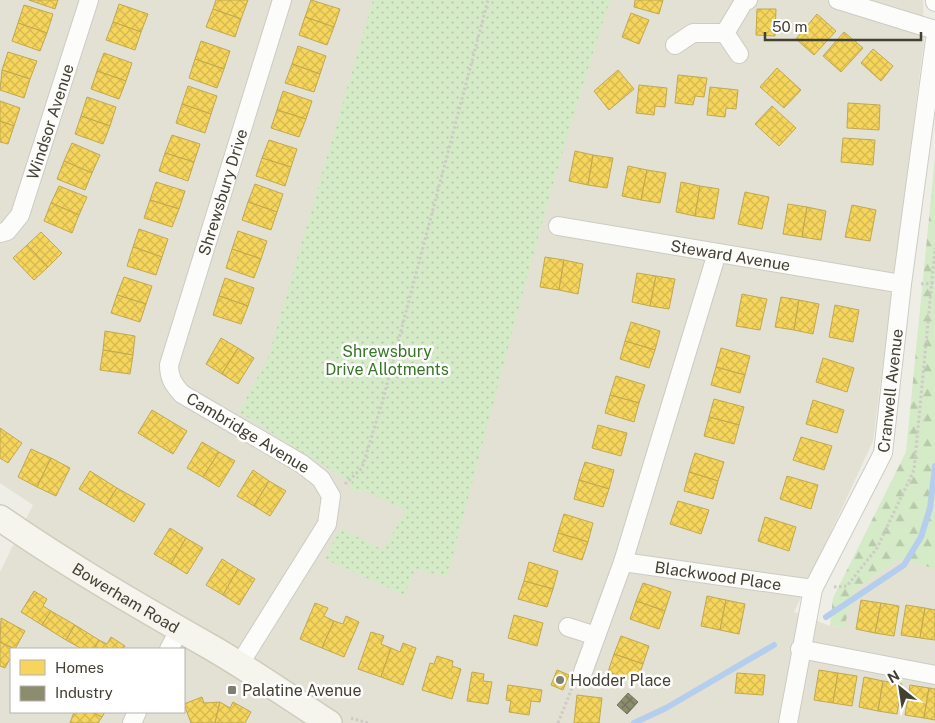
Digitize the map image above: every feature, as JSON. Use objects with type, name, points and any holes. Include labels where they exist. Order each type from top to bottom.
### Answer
[{"type":"street","name":"Windsor Avenue","points":[[0,233],[7,231],[20,214],[89,0]]},
{"type":"street","name":"Shrewsbury Drive","points":[[173,384],[169,375],[169,365],[282,0]]},
{"type":"street","points":[[725,33],[742,3],[748,0]]},
{"type":"street","points":[[838,0],[935,30]]},
{"type":"street","points":[[675,45],[693,33],[725,33]]},
{"type":"street","points":[[725,33],[739,54]]},
{"type":"street","name":"Cranwell Avenue","points":[[788,723],[800,649],[813,589],[883,453],[911,284],[935,40]]},
{"type":"street","name":"Steward Avenue","points":[[558,226],[911,284]]},
{"type":"street","points":[[583,672],[623,562],[717,253]]},
{"type":"street","name":"Cambridge Avenue","points":[[173,384],[182,394],[302,464],[321,479],[331,496]]},
{"type":"street","points":[[239,665],[327,524],[331,496]]},
{"type":"street","name":"Bowerham Road","points":[[1,523],[174,640],[239,665],[329,723]]},
{"type":"street","name":"Blackwood Place","points":[[623,562],[813,589]]},
{"type":"street","points":[[568,626],[596,636]]},
{"type":"street","points":[[800,649],[935,675]]},
{"type":"path","points":[[331,496],[362,468],[382,403],[488,0]]},
{"type":"path","points":[[911,284],[935,284]]},
{"type":"path","points":[[558,723],[577,675],[583,672]]},
{"type":"shaded area","points":[[0,0],[923,0],[924,41],[873,441],[794,612],[830,626],[843,627],[855,590],[900,558],[935,569],[935,723],[0,723],[0,572],[33,505],[0,483]]},
{"type":"green space","name":"Shrewsbury Drive Allotments","points":[[373,0],[610,0],[544,215],[447,577],[415,569],[404,595],[325,559],[340,528],[383,550],[406,510],[365,491],[353,491],[348,481],[239,412],[268,358]]},
{"type":"green space","points":[[935,157],[935,569],[900,558],[855,590],[844,627],[830,626],[833,598],[906,452]]},
{"type":"building: Homes","points":[[29,0],[58,0],[55,9]]},
{"type":"building: Homes","points":[[216,0],[248,0],[241,19],[213,9]]},
{"type":"building: Homes","points":[[311,0],[340,9],[334,27],[305,17]]},
{"type":"building: Homes","points":[[635,0],[663,0],[659,14],[634,7]]},
{"type":"building: Homes","points":[[119,4],[148,14],[141,32],[113,22]]},
{"type":"building: Homes","points":[[24,5],[53,14],[47,33],[18,23]]},
{"type":"building: Homes","points":[[213,9],[241,19],[235,37],[206,27]]},
{"type":"building: Homes","points":[[757,9],[776,9],[775,36],[756,35]]},
{"type":"building: Homes","points":[[631,13],[649,20],[639,44],[622,37]]},
{"type":"building: Homes","points":[[817,14],[836,31],[814,55],[796,39]]},
{"type":"building: Homes","points":[[305,17],[334,27],[327,45],[299,35]]},
{"type":"building: Homes","points":[[113,22],[141,32],[135,50],[106,40]]},
{"type":"building: Homes","points":[[18,23],[47,33],[40,51],[12,41]]},
{"type":"building: Homes","points":[[844,32],[863,48],[841,72],[823,56]]},
{"type":"building: Homes","points":[[201,41],[230,51],[224,69],[195,59]]},
{"type":"building: Homes","points":[[298,46],[326,56],[320,74],[292,64]]},
{"type":"building: Homes","points":[[873,49],[893,66],[881,81],[861,63]]},
{"type":"building: Homes","points":[[8,52],[37,61],[30,79],[2,70]]},
{"type":"building: Homes","points":[[104,53],[132,63],[126,81],[97,71]]},
{"type":"building: Homes","points":[[195,59],[224,69],[217,88],[189,78]]},
{"type":"building: Homes","points":[[292,64],[320,74],[314,92],[285,83]]},
{"type":"building: Homes","points":[[777,68],[801,90],[784,108],[760,87]]},
{"type":"building: Homes","points":[[2,70],[30,79],[24,98],[0,90]]},
{"type":"building: Homes","points":[[618,70],[634,89],[609,110],[594,91]]},
{"type":"building: Homes","points":[[97,71],[126,81],[119,99],[91,89]]},
{"type":"building: Homes","points":[[678,75],[707,78],[704,97],[695,96],[693,105],[675,103]]},
{"type":"building: Homes","points":[[639,85],[667,88],[665,107],[655,106],[654,115],[636,113]]},
{"type":"building: Homes","points":[[188,86],[217,96],[211,114],[182,104]]},
{"type":"building: Homes","points":[[710,87],[738,90],[736,109],[726,108],[725,117],[707,115]]},
{"type":"building: Homes","points":[[283,91],[312,101],[306,119],[277,110]]},
{"type":"building: Homes","points":[[87,97],[116,107],[110,126],[81,116]]},
{"type":"building: Homes","points":[[0,101],[20,108],[14,126],[0,121]]},
{"type":"building: Homes","points":[[848,103],[880,105],[879,130],[847,128]]},
{"type":"building: Homes","points":[[182,104],[211,114],[205,133],[176,123]]},
{"type":"building: Homes","points":[[772,106],[796,128],[779,146],[755,124]]},
{"type":"building: Homes","points":[[277,110],[306,119],[299,137],[271,128]]},
{"type":"building: Homes","points":[[81,116],[110,126],[103,144],[75,134]]},
{"type":"building: Homes","points":[[0,121],[14,126],[8,144],[0,142]]},
{"type":"building: Homes","points":[[172,135],[200,144],[194,162],[165,153]]},
{"type":"building: Homes","points":[[843,138],[875,140],[873,165],[841,162]]},
{"type":"building: Homes","points":[[269,140],[297,149],[291,167],[262,158]]},
{"type":"building: Homes","points":[[72,143],[100,155],[92,173],[64,161]]},
{"type":"building: Homes","points":[[575,151],[593,155],[588,185],[569,181]]},
{"type":"building: Homes","points":[[165,153],[194,162],[188,181],[159,171]]},
{"type":"building: Homes","points":[[593,155],[613,158],[607,188],[588,185]]},
{"type":"building: Homes","points":[[262,158],[291,167],[285,186],[256,176]]},
{"type":"building: Homes","points":[[64,161],[92,173],[85,190],[57,179]]},
{"type":"building: Homes","points":[[628,166],[647,170],[641,200],[622,196]]},
{"type":"building: Homes","points":[[647,170],[666,173],[660,203],[641,200]]},
{"type":"building: Homes","points":[[156,182],[185,191],[179,209],[150,200]]},
{"type":"building: Homes","points":[[681,182],[700,186],[695,216],[676,212]]},
{"type":"building: Homes","points":[[255,184],[283,194],[277,212],[248,202]]},
{"type":"building: Homes","points":[[59,186],[87,197],[79,215],[51,203]]},
{"type":"building: Homes","points":[[700,186],[719,189],[714,219],[695,216]]},
{"type":"building: Homes","points":[[745,192],[769,197],[762,229],[738,224]]},
{"type":"building: Homes","points":[[150,200],[179,209],[172,227],[144,218]]},
{"type":"building: Homes","points":[[248,202],[277,212],[271,230],[242,220]]},
{"type":"building: Homes","points":[[51,203],[79,215],[72,233],[44,221]]},
{"type":"building: Homes","points":[[788,204],[807,207],[802,237],[783,234]]},
{"type":"building: Homes","points":[[852,205],[876,210],[870,241],[845,237]]},
{"type":"building: Homes","points":[[807,207],[826,211],[821,240],[802,237]]},
{"type":"building: Homes","points":[[139,229],[168,239],[162,257],[133,247]]},
{"type":"building: Homes","points":[[238,231],[267,241],[261,259],[232,249]]},
{"type":"building: Homes","points":[[41,232],[62,253],[48,267],[27,245]]},
{"type":"building: Homes","points":[[27,245],[48,267],[34,280],[13,258]]},
{"type":"building: Homes","points":[[133,247],[162,257],[156,275],[127,266]]},
{"type":"building: Homes","points":[[232,249],[261,259],[254,278],[226,268]]},
{"type":"building: Homes","points":[[545,257],[564,260],[559,290],[540,287]]},
{"type":"building: Homes","points":[[564,260],[583,264],[578,294],[559,290]]},
{"type":"building: Homes","points":[[637,273],[656,276],[650,306],[632,302]]},
{"type":"building: Homes","points":[[656,276],[675,279],[669,309],[650,306]]},
{"type":"building: Homes","points":[[124,277],[152,286],[146,304],[117,295]]},
{"type":"building: Homes","points":[[225,278],[254,288],[248,306],[219,296]]},
{"type":"building: Homes","points":[[742,294],[767,299],[760,330],[736,326]]},
{"type":"building: Homes","points":[[117,295],[146,304],[140,322],[111,313]]},
{"type":"building: Homes","points":[[219,296],[248,306],[241,324],[213,315]]},
{"type":"building: Homes","points":[[781,297],[799,300],[794,330],[775,327]]},
{"type":"building: Homes","points":[[799,300],[819,304],[813,334],[794,330]]},
{"type":"building: Homes","points":[[835,305],[859,310],[853,342],[829,337]]},
{"type":"building: Homes","points":[[631,322],[660,331],[655,350],[625,341]]},
{"type":"building: Homes","points":[[105,331],[135,336],[133,355],[103,350]]},
{"type":"building: Homes","points":[[221,338],[238,348],[222,374],[206,364]]},
{"type":"building: Homes","points":[[625,341],[655,350],[649,368],[620,359]]},
{"type":"building: Homes","points":[[238,348],[254,358],[238,384],[222,374]]},
{"type":"building: Homes","points":[[721,348],[750,356],[745,375],[716,367]]},
{"type":"building: Homes","points":[[103,350],[133,355],[130,374],[100,370]]},
{"type":"building: Homes","points":[[823,358],[854,368],[847,392],[816,382]]},
{"type":"building: Homes","points":[[716,367],[745,375],[740,393],[711,385]]},
{"type":"building: Homes","points":[[616,376],[645,385],[639,403],[610,395]]},
{"type":"building: Homes","points":[[610,395],[639,403],[634,422],[605,413]]},
{"type":"building: Homes","points":[[714,399],[744,407],[739,425],[709,417]]},
{"type":"building: Homes","points":[[813,400],[844,410],[837,433],[806,424]]},
{"type":"building: Homes","points":[[152,410],[187,431],[173,454],[138,433]]},
{"type":"building: Homes","points":[[709,417],[739,425],[734,444],[704,436]]},
{"type":"building: Homes","points":[[598,425],[627,433],[621,456],[592,448]]},
{"type":"building: Homes","points":[[0,428],[22,443],[8,463],[0,458]]},
{"type":"building: Homes","points":[[801,437],[832,446],[824,470],[793,460]]},
{"type":"building: Homes","points":[[202,442],[219,452],[203,477],[187,468]]},
{"type":"building: Homes","points":[[31,449],[51,458],[37,487],[18,477]]},
{"type":"building: Homes","points":[[219,452],[235,461],[219,487],[203,477]]},
{"type":"building: Homes","points":[[695,453],[724,462],[718,481],[689,472]]},
{"type":"building: Homes","points":[[51,458],[70,468],[56,496],[37,487]]},
{"type":"building: Homes","points":[[585,462],[614,470],[609,489],[579,480]]},
{"type":"building: Homes","points":[[253,470],[269,481],[254,506],[237,496]]},
{"type":"building: Homes","points":[[90,471],[117,488],[106,505],[79,489]]},
{"type":"building: Homes","points":[[689,472],[718,481],[713,499],[684,491]]},
{"type":"building: Homes","points":[[787,476],[818,485],[811,509],[780,499]]},
{"type":"building: Homes","points":[[579,480],[609,489],[603,507],[574,499]]},
{"type":"building: Homes","points":[[269,481],[286,491],[270,516],[254,506]]},
{"type":"building: Homes","points":[[117,488],[145,504],[134,522],[106,505]]},
{"type":"building: Homes","points":[[678,501],[709,510],[701,534],[670,524]]},
{"type":"building: Homes","points":[[564,514],[593,523],[588,542],[558,533]]},
{"type":"building: Homes","points":[[765,517],[796,527],[789,551],[758,541]]},
{"type":"building: Homes","points":[[170,528],[186,538],[171,564],[154,554]]},
{"type":"building: Homes","points":[[558,533],[588,542],[582,560],[553,551]]},
{"type":"building: Homes","points":[[186,538],[203,548],[187,574],[171,564]]},
{"type":"building: Homes","points":[[222,559],[238,569],[223,595],[206,585]]},
{"type":"building: Homes","points":[[529,562],[558,571],[553,589],[524,581]]},
{"type":"building: Homes","points":[[238,569],[255,579],[239,605],[223,595]]},
{"type":"building: Homes","points":[[524,581],[553,589],[547,607],[518,599]]},
{"type":"building: Homes","points":[[643,583],[671,592],[665,611],[636,601]]},
{"type":"building: Homes","points":[[34,591],[47,599],[43,606],[51,611],[42,625],[21,612]]},
{"type":"building: Homes","points":[[707,596],[726,600],[720,630],[701,626]]},
{"type":"building: Homes","points":[[726,600],[745,604],[739,634],[720,630]]},
{"type":"building: Homes","points":[[861,600],[881,603],[875,633],[856,629]]},
{"type":"building: Homes","points":[[636,601],[665,611],[659,629],[630,619]]},
{"type":"building: Homes","points":[[315,603],[328,608],[324,616],[334,621],[322,648],[300,639]]},
{"type":"building: Homes","points":[[881,603],[899,606],[894,636],[875,633]]},
{"type":"building: Homes","points":[[906,605],[925,608],[920,638],[901,635]]},
{"type":"building: Homes","points":[[925,608],[935,610],[935,640],[920,638]]},
{"type":"building: Homes","points":[[51,611],[75,625],[66,640],[42,625]]},
{"type":"building: Homes","points":[[514,615],[543,623],[537,646],[508,638]]},
{"type":"building: Homes","points":[[346,616],[359,622],[344,657],[322,648],[334,621],[343,624]]},
{"type":"building: Homes","points":[[1,618],[25,631],[16,648],[0,642]]},
{"type":"building: Homes","points":[[75,625],[99,640],[95,648],[80,648],[66,640]]},
{"type":"building: Homes","points":[[371,632],[384,636],[381,644],[391,648],[381,677],[358,669]]},
{"type":"building: Homes","points":[[621,636],[649,646],[643,664],[614,654]]},
{"type":"building: Homes","points":[[111,637],[125,646],[124,648],[95,648],[99,640],[107,644]]},
{"type":"building: Homes","points":[[0,642],[12,648],[10,648],[10,659],[5,668],[0,666]]},
{"type":"building: Homes","points":[[403,643],[416,648],[403,685],[381,677],[391,648],[400,652]]},
{"type":"building: Homes","points":[[614,654],[643,664],[637,682],[608,672]]},
{"type":"building: Homes","points":[[437,656],[453,661],[452,666],[461,669],[452,699],[422,690],[430,663],[434,664]]},
{"type":"building: Homes","name":"Hodder Place","points":[[557,670],[569,675],[563,690],[551,685]]},
{"type":"building: Homes","points":[[819,670],[838,673],[833,703],[814,700]]},
{"type":"building: Homes","points":[[472,672],[484,674],[483,681],[492,682],[488,704],[467,701]]},
{"type":"building: Homes","points":[[737,673],[765,675],[763,695],[735,693]]},
{"type":"building: Homes","points":[[838,673],[857,676],[852,706],[833,703]]},
{"type":"building: Homes","points":[[864,677],[883,681],[878,711],[859,707]]},
{"type":"building: Homes","points":[[883,681],[902,684],[897,714],[878,711]]},
{"type":"building: Homes","points":[[508,685],[542,690],[540,702],[531,701],[529,715],[509,712],[511,701],[506,700]]},
{"type":"building: Homes","points":[[910,685],[929,688],[924,718],[905,715]]},
{"type":"building: Homes","points":[[929,688],[935,689],[935,720],[924,718]]},
{"type":"building: Homes","points":[[577,695],[602,698],[599,723],[574,723]]},
{"type":"building: Homes","points":[[202,697],[204,703],[220,702],[215,723],[191,723],[185,704]]},
{"type":"building: Homes","points":[[220,702],[230,708],[233,702],[251,712],[245,723],[215,723]]},
{"type":"building: Homes","points":[[74,713],[94,713],[102,717],[98,723],[70,723]]},
{"type":"building: Homes","points":[[94,713],[104,713],[102,717]]},
{"type":"building: Industry","points":[[628,693],[638,702],[627,714],[617,705]]},
{"type":"waterway","points":[[826,617],[904,565],[921,537],[930,508],[935,466]]},
{"type":"waterway","points":[[634,723],[666,708],[774,645]]},
{"type":"place","name":"Hodder Place","points":[[560,680]]},
{"type":"place","name":"Palatine Avenue","points":[[232,690]]}]
